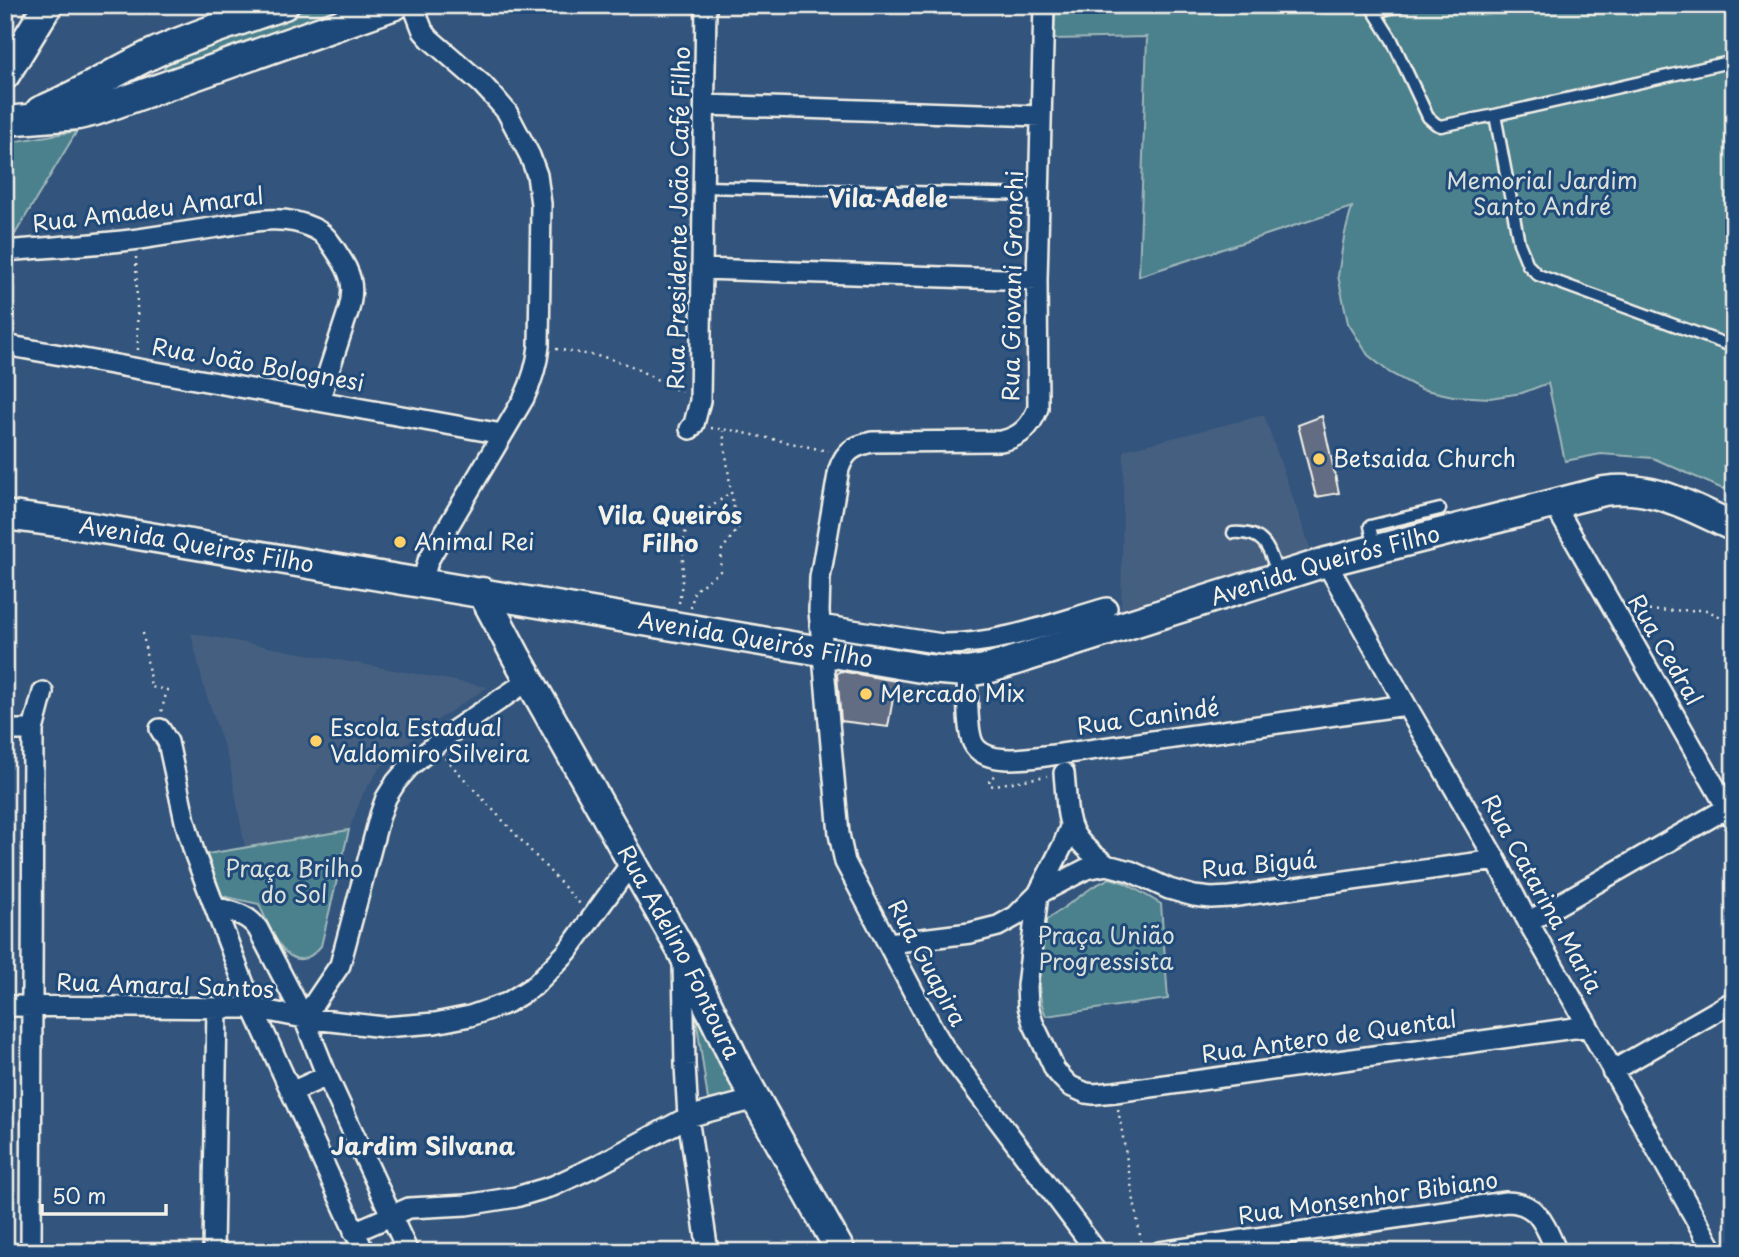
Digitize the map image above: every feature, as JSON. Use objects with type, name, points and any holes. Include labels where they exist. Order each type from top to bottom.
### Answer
[{"type":"main road","points":[[5,75],[48,5]]},
{"type":"main road","points":[[14,120],[69,99],[152,54],[284,5]]},
{"type":"main road","points":[[14,120],[95,111],[395,5]]},
{"type":"main road","name":"Avenida Queirós Filho","points":[[5,515],[79,525],[822,652],[936,670],[967,672],[992,668],[1278,576],[1375,549],[1407,529],[1554,504],[1604,491],[1638,489],[1668,497],[1734,527]]},
{"type":"main road","name":"Rua Adelino Fontoura","points":[[482,593],[683,953],[739,1069],[841,1252]]},
{"type":"main road","points":[[522,668],[519,624],[526,600]]},
{"type":"street","points":[[413,5],[417,19],[430,39],[482,84],[507,113],[530,156],[537,175],[541,204],[539,346],[532,381],[428,561],[422,583]]},
{"type":"street","name":"Rua Presidente João Café Filho","points":[[692,427],[701,401],[706,5]]},
{"type":"street","name":"Rua Giovani Gronchi","points":[[822,652],[820,578],[839,469],[849,451],[872,442],[1001,441],[1019,435],[1033,421],[1038,408],[1037,280],[1044,5]]},
{"type":"street","points":[[705,105],[1041,116]]},
{"type":"street","name":"Rua Amadeu Amaral","points":[[5,251],[136,239],[275,219],[315,229],[327,237],[347,267],[351,276],[352,299],[319,401]]},
{"type":"street","points":[[702,270],[1037,280]]},
{"type":"street","name":"Rua João Bolognesi","points":[[5,345],[502,434]]},
{"type":"street","name":"Rua Cedral","points":[[1554,504],[1731,810]]},
{"type":"street","name":"Rua Catarina Maria","points":[[1326,562],[1496,860],[1528,922],[1714,1252]]},
{"type":"street","name":"Avenida Queirós Filho","points":[[820,625],[924,642],[960,644],[993,640],[1107,608]]},
{"type":"street","name":"Rua Guapira","points":[[822,652],[839,835],[845,862],[945,1049],[1097,1252]]},
{"type":"street","points":[[304,1018],[340,965],[386,798],[409,767],[522,668]]},
{"type":"street","name":"Rua Canindé","points":[[967,672],[970,733],[974,744],[989,757],[999,759],[1061,754],[1406,705]]},
{"type":"street","points":[[31,1252],[33,730],[44,692]]},
{"type":"street","points":[[160,729],[168,742],[195,855],[253,1008],[363,1252]]},
{"type":"street","points":[[5,730],[33,730]]},
{"type":"street","points":[[1064,773],[1070,827],[1081,845],[1107,865]]},
{"type":"street","points":[[1528,922],[1731,810]]},
{"type":"street","points":[[1038,894],[1070,827]]},
{"type":"street","name":"Rua Biguá","points":[[1107,865],[1130,871],[1169,889],[1211,898],[1496,860]]},
{"type":"street","name":"Rua Amaral Santos","points":[[5,1006],[253,1008],[304,1018],[384,1027],[470,1017],[507,1003],[534,986],[567,952],[632,862]]},
{"type":"street","points":[[889,943],[970,933],[998,926],[1016,916],[1038,894],[1086,869],[1107,865]]},
{"type":"street","name":"Rua Antero de Quental","points":[[1038,894],[1027,986],[1028,1006],[1055,1070],[1077,1089],[1094,1094],[1588,1026]]},
{"type":"street","points":[[215,907],[253,920],[304,1018],[327,1076],[408,1252]]},
{"type":"street","points":[[683,953],[688,1117],[708,1252]]},
{"type":"street","points":[[1612,1070],[1734,1001]]},
{"type":"street","points":[[213,1252],[217,1008]]},
{"type":"street","points":[[291,1091],[327,1076]]},
{"type":"street","points":[[354,1232],[410,1208],[467,1205],[516,1197],[554,1186],[688,1117],[756,1099]]},
{"type":"street","name":"Rua Monsenhor Bibiano","points":[[1160,1252],[1516,1202],[1534,1210],[1541,1218],[1557,1252]]},
{"type":"lane","points":[[1402,5],[1373,9],[1392,40],[1429,117],[1441,126],[1734,61]]},
{"type":"lane","points":[[1495,115],[1524,258],[1538,275],[1734,347]]},
{"type":"lane","points":[[704,187],[1039,195]]},
{"type":"lane","points":[[1407,529],[1440,509]]},
{"type":"lane","points":[[1233,533],[1254,535],[1264,541],[1278,576]]},
{"type":"path","points":[[136,239],[138,369]]},
{"type":"path","points":[[539,346],[608,358],[701,401]]},
{"type":"path","points":[[692,427],[735,431],[829,451]]},
{"type":"path","points":[[681,627],[694,592],[720,571],[722,550],[738,528],[723,431]]},
{"type":"path","points":[[681,627],[684,534],[691,522],[731,492]]},
{"type":"path","points":[[1615,612],[1706,610],[1734,623]]},
{"type":"path","points":[[143,633],[151,687],[167,690],[160,714],[160,729]]},
{"type":"path","points":[[433,745],[593,917]]},
{"type":"path","points":[[1115,1092],[1143,1252]]},
{"type":"shaded area","points":[[1264,415],[1311,550],[1121,609],[1124,450]]},
{"type":"shaded area","name":"Escola Estadual Valdomiro Silveira","points":[[191,633],[488,687],[421,731],[379,769],[363,794],[349,830],[245,848],[230,765],[204,688]]},
{"type":"green space","points":[[317,5],[358,5],[168,71],[164,68],[167,62],[201,44]]},
{"type":"green space","name":"Memorial Jardim Santo André","points":[[1055,5],[1734,5],[1734,494],[1653,458],[1601,454],[1565,461],[1548,383],[1522,393],[1490,398],[1453,396],[1421,389],[1390,373],[1368,355],[1348,323],[1338,276],[1352,207],[1139,276],[1147,37],[1054,39]]},
{"type":"green space","points":[[77,131],[15,234],[5,235],[5,143]]},
{"type":"green space","name":"Praça Brilho do Sol","points":[[349,830],[321,946],[310,956],[299,959],[290,956],[282,948],[259,904],[222,896],[207,854]]},
{"type":"green space","name":"Praça União Progressista","points":[[1110,878],[1125,883],[1161,904],[1168,999],[1046,1016],[1039,982],[1045,921],[1094,886]]},
{"type":"green space","points":[[696,1017],[739,1093],[708,1100]]},
{"type":"building","name":"Betsaida Church","points":[[1322,416],[1339,493],[1316,497],[1298,425]]},
{"type":"building","name":"Mercado Mix","points":[[840,671],[896,681],[888,727],[841,721],[837,674]]},
{"type":"place","name":"Betsaida Church","points":[[1319,459]]},
{"type":"place","name":"Animal Rei","points":[[400,542]]},
{"type":"place","name":"Mercado Mix","points":[[866,694]]},
{"type":"place","name":"Escola Estadual Valdomiro Silveira","points":[[316,741]]},
{"type":"district","name":"Vila Adele","points":[[888,199]]},
{"type":"district","name":"Vila Queirós Filho","points":[[670,530]]},
{"type":"district","name":"Jardim Silvana","points":[[423,1147]]}]
